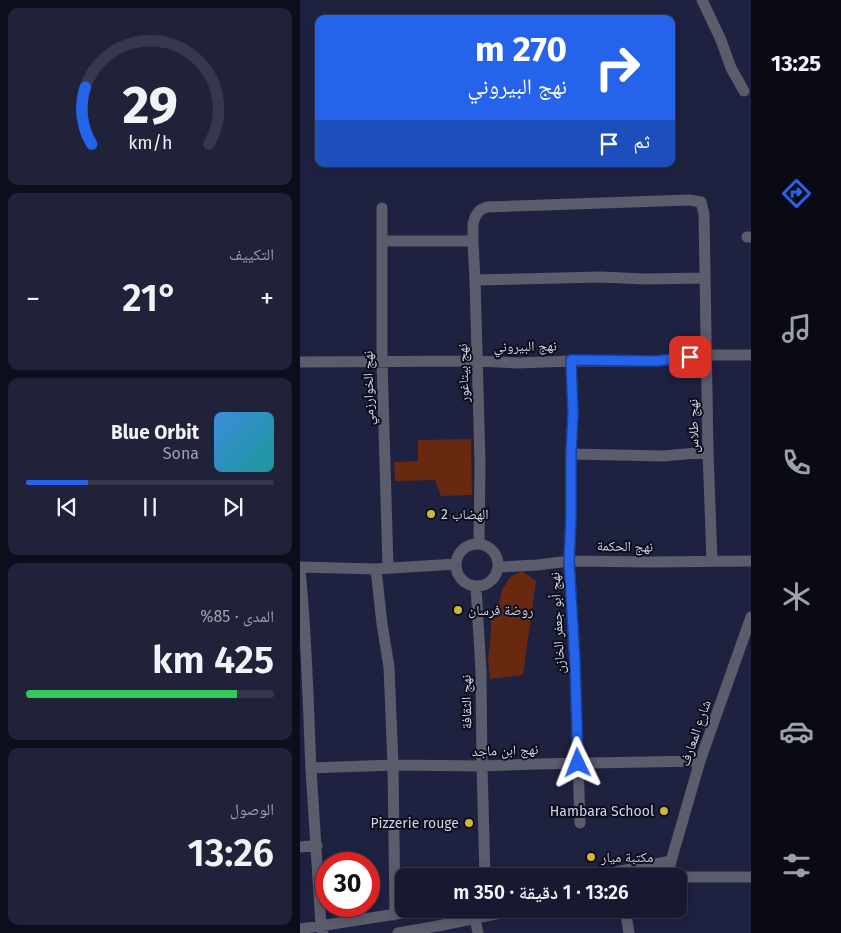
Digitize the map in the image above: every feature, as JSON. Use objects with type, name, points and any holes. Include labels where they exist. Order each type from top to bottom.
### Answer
[{"type":"street","points":[[702,0],[721,40],[731,68],[744,91]]},
{"type":"street","name":"نهج طلاس","points":[[487,207],[666,200],[701,202],[704,214],[712,561]]},
{"type":"street","name":"نهج بيتاغور","points":[[478,544],[480,462],[473,224],[480,210],[487,207]]},
{"type":"street","name":"نهج الخوارزمي","points":[[382,208],[382,624],[389,667],[393,764],[395,915]]},
{"type":"street","points":[[382,240],[473,240]]},
{"type":"street","points":[[476,280],[600,277],[645,279],[705,278]]},
{"type":"street","name":"نهج البيروني","points":[[300,362],[518,363],[571,360],[657,361],[706,355],[751,355]]},
{"type":"street","name":"نهج أبو جعفر الخازن","points":[[571,360],[573,413],[569,561],[575,663],[580,823]]},
{"type":"street","points":[[571,454],[663,456],[708,452]]},
{"type":"street","points":[[478,544],[487,546],[493,551],[498,558],[499,566],[497,575],[492,581],[484,586],[476,587],[468,585],[461,580],[456,564],[458,556],[463,549],[470,545],[478,544]]},
{"type":"street","name":"نهج الحكمة","points":[[499,566],[536,565],[569,561],[751,561]]},
{"type":"street","points":[[300,567],[382,568],[456,564]]},
{"type":"street","points":[[300,571],[322,929]]},
{"type":"street","name":"نهج الثقافة","points":[[476,587],[481,672],[485,868]]},
{"type":"street","name":"شارع المعارف","points":[[670,868],[700,760],[751,617]]},
{"type":"street","name":"نهج ابن ماجد","points":[[311,768],[393,764],[482,766],[700,760]]},
{"type":"street","points":[[300,847],[316,845]]},
{"type":"street","points":[[636,868],[671,861]]},
{"type":"street","points":[[687,877],[751,877]]},
{"type":"street","points":[[300,930],[322,929],[395,915]]},
{"type":"street","points":[[401,933],[475,918],[478,933]]},
{"type":"street","points":[[626,918],[629,933]]},
{"type":"shaded area","points":[[471,439],[472,495],[441,496],[435,480],[395,481],[394,462],[418,461],[418,440]]},
{"type":"shaded area","points":[[522,571],[536,581],[523,675],[490,679],[488,659],[491,615],[499,603],[502,590],[510,577]]},
{"type":"place","name":"الهضاب 2","points":[[431,514]]},
{"type":"place","name":"روضة فرسان","points":[[458,610]]},
{"type":"place","name":"Hambara School","points":[[664,811]]},
{"type":"place","name":"Pizzerie rouge","points":[[469,823]]},
{"type":"place","name":"مكتبة ميار","points":[[591,857]]},
{"type":"route","points":[[578,763],[569,561],[573,413],[571,360],[657,361],[690,357]]}]
